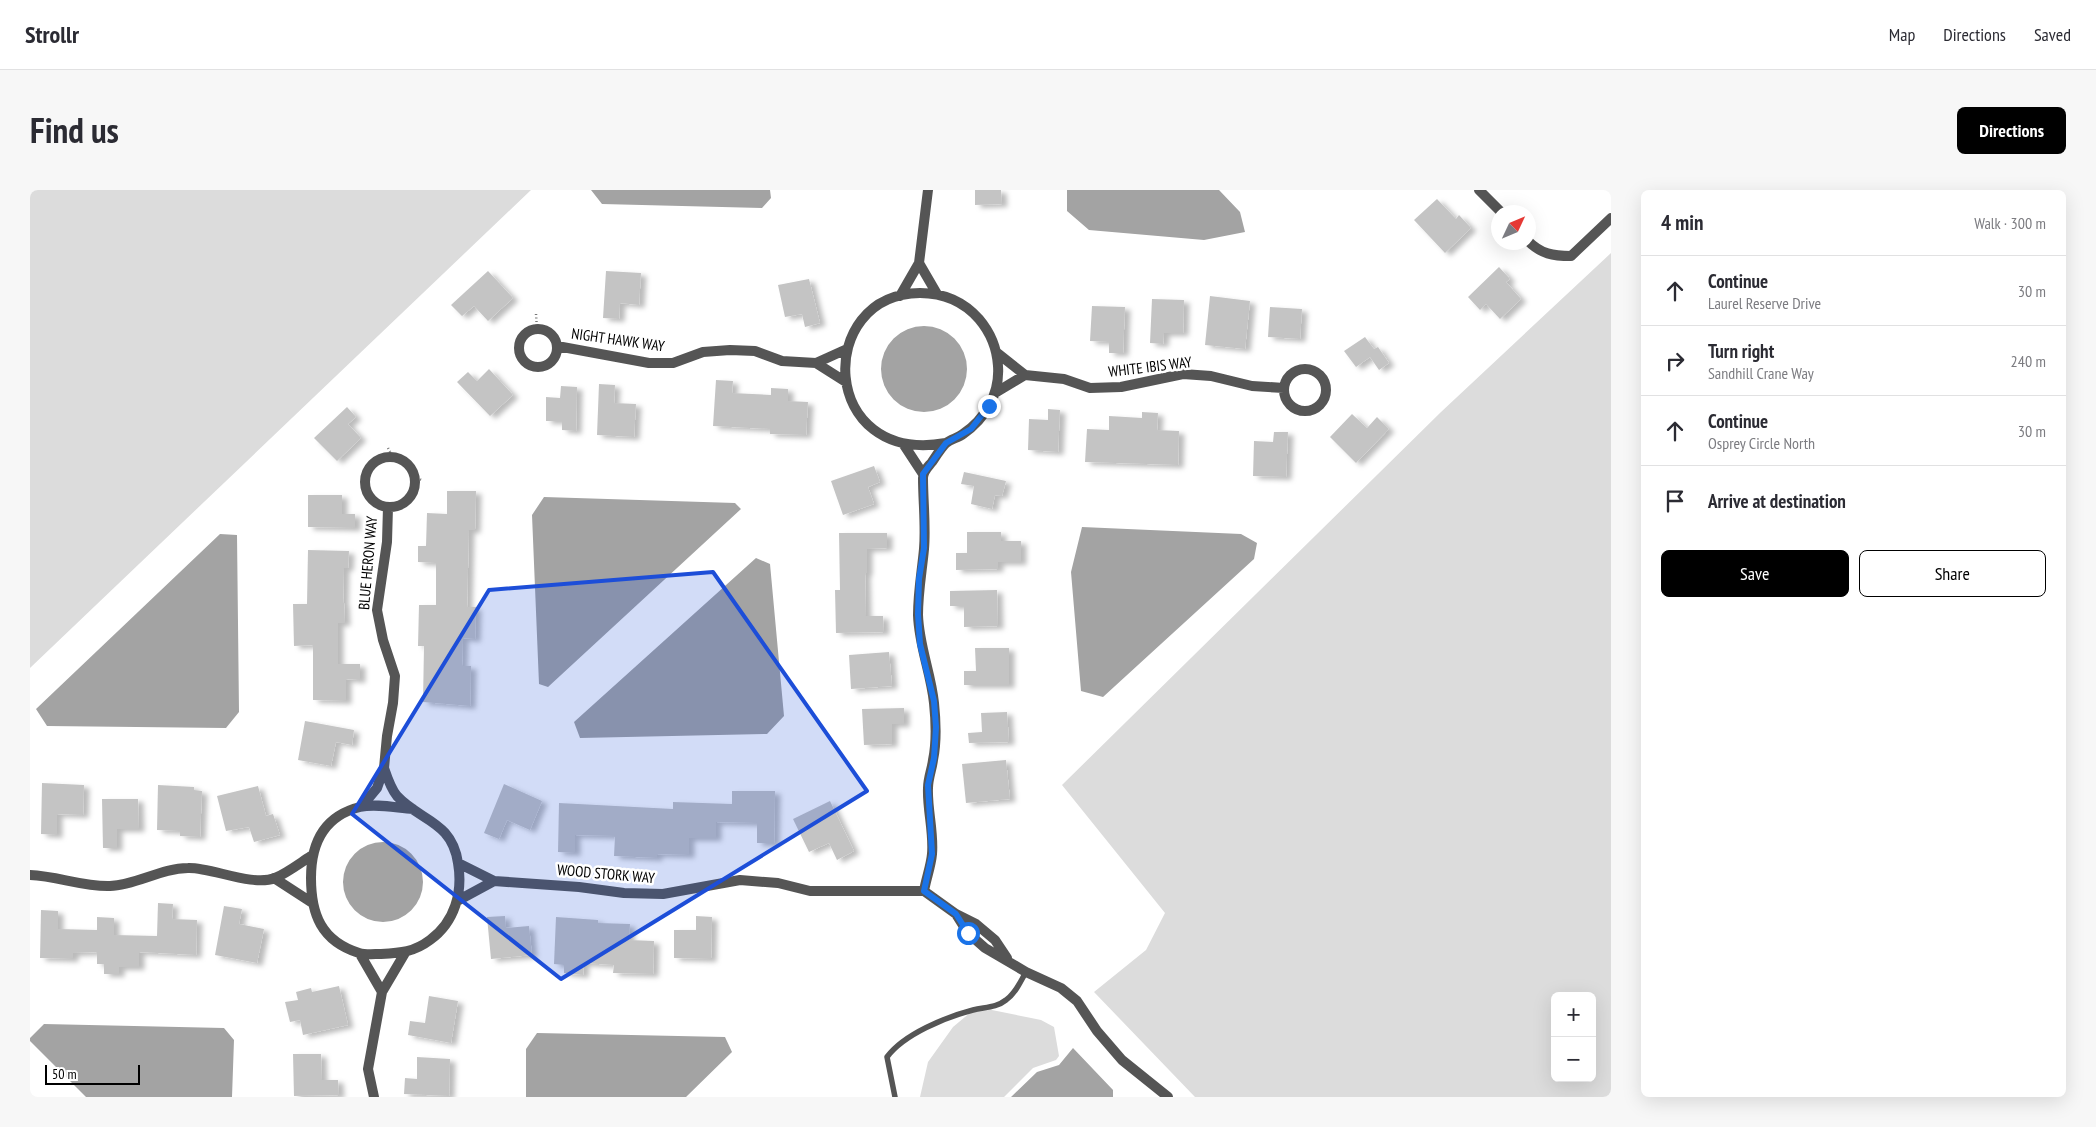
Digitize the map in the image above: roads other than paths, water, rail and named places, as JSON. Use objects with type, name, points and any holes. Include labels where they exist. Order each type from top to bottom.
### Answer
[{"type":"street","points":[[900,296],[919,263],[928,190]]},
{"type":"street","points":[[1479,190],[1494,205]]},
{"type":"street","points":[[1536,249],[1553,256],[1571,256],[1611,218]]},
{"type":"street","points":[[919,263],[937,294]]},
{"type":"street","points":[[918,293],[937,294],[959,303],[972,312],[987,330],[996,352],[998,377],[995,393],[981,418],[960,437],[946,443],[926,446],[904,445],[883,436],[865,422],[852,403],[846,382],[847,349],[855,331],[867,315],[882,303],[900,296],[918,293]]},
{"type":"street","name":"NIGHT HAWK WAY","points":[[536,329],[552,336],[557,346],[554,358],[544,366],[536,367],[525,363],[520,354],[519,343],[526,333],[536,329]]},
{"type":"street","name":"NIGHT HAWK WAY","points":[[557,346],[649,363],[673,363],[703,352],[755,351],[782,361],[816,363],[846,382]]},
{"type":"street","points":[[816,363],[847,349]]},
{"type":"street","points":[[995,393],[1025,375],[996,352]]},
{"type":"street","points":[[1299,370],[1311,370],[1323,379],[1326,395],[1316,408],[1309,411],[1299,410],[1288,403],[1284,388],[1292,373],[1299,370]]},
{"type":"street","name":"WHITE IBIS WAY","points":[[1025,375],[1064,379],[1090,388],[1121,387],[1182,374],[1211,376],[1252,386],[1284,388]]},
{"type":"street","points":[[923,474],[946,443]]},
{"type":"street","points":[[904,445],[923,474],[924,548],[919,579],[918,614],[920,644],[934,701],[936,727],[934,758],[928,785],[932,854],[924,891],[956,914],[968,933],[985,948],[1026,972],[1061,988],[1077,1001],[1097,1031],[1122,1060],[1168,1097]]},
{"type":"street","name":"BLUE HERON WAY","points":[[391,452],[405,462],[418,478],[411,496],[397,506],[388,507],[375,502],[369,496],[365,479],[370,466],[376,460],[391,452]]},
{"type":"street","name":"BLUE HERON WAY","points":[[362,806],[377,788],[384,768],[393,703],[395,676],[383,640],[376,610],[386,551],[388,507]]},
{"type":"street","name":"BLUE HERON WAY","points":[[384,768],[396,795],[413,809]]},
{"type":"street","points":[[362,806],[413,809],[437,823],[452,842],[458,863],[457,901],[454,913],[440,932],[421,947],[405,953],[360,954],[331,939],[318,923],[311,902],[311,856],[320,835],[339,816],[362,806]]},
{"type":"street","points":[[30,875],[52,876],[109,886],[135,882],[161,873],[188,868],[245,878],[274,878],[311,856]]},
{"type":"street","name":"WOOD STORK WAY","points":[[458,863],[494,881],[579,887],[624,893],[663,894],[740,880],[778,883],[810,891],[924,891]]},
{"type":"street","points":[[274,878],[311,902]]},
{"type":"street","points":[[457,901],[494,881]]},
{"type":"street","points":[[374,1097],[368,1069],[382,992],[405,953]]},
{"type":"street","points":[[360,954],[382,992]]},
{"type":"lane","points":[[895,1097],[888,1070],[887,1057],[893,1048],[943,1019],[976,1009],[992,1008],[1006,1001],[1015,991],[1026,972]]}]
